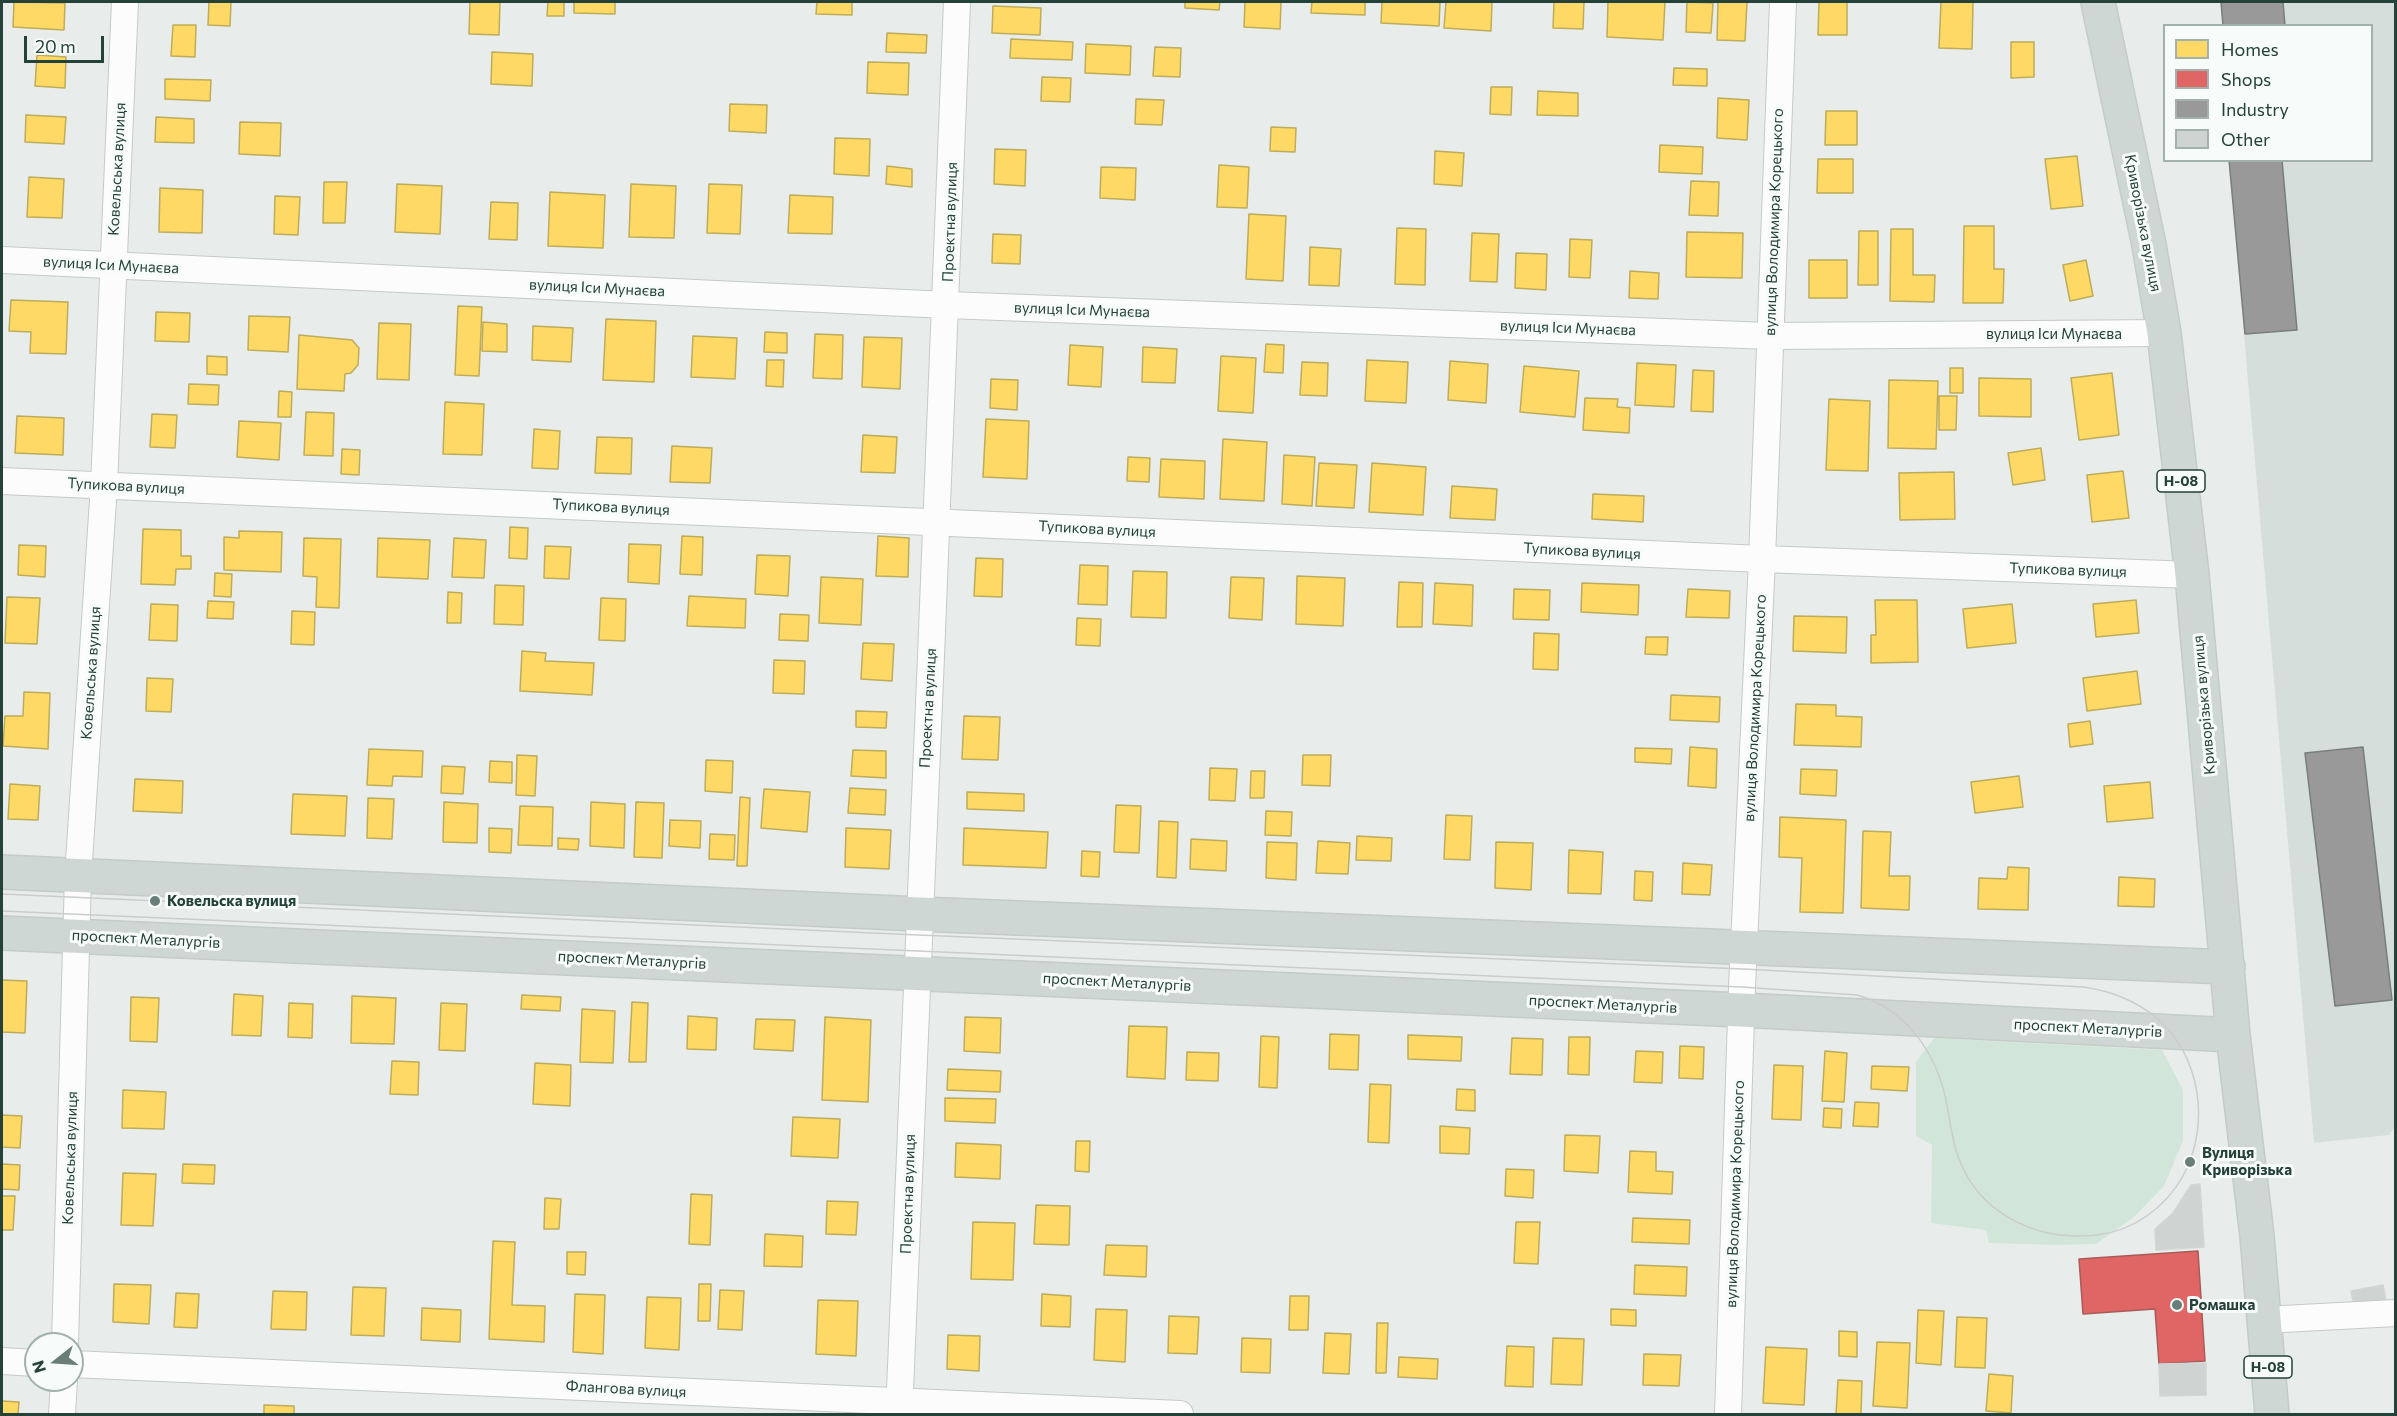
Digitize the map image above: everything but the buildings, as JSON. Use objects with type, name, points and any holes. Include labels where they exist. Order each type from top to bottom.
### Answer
[{"type":"main road","name":"Криворізька вулиця","points":[[2098,2],[2149,245],[2164,333],[2192,575],[2233,1035],[2272,1414]]},
{"type":"main road","points":[[2,872],[919,914],[2228,967]]},
{"type":"main road","name":"проспект Металургів","points":[[2,933],[1741,1010],[2233,1035]]},
{"type":"street","name":"Ковельська вулиця","points":[[65,1332],[78,876],[104,485],[125,2]]},
{"type":"street","name":"Проектна вулиця","points":[[899,1408],[947,305],[957,2]]},
{"type":"street","name":"вулиця Володимира Корецького","points":[[1728,1414],[1743,947],[1762,559],[1783,2]]},
{"type":"street","name":"вулиця Іси Мунаєва","points":[[2,261],[947,305],[1770,336],[2164,333]]},
{"type":"street","name":"Тупикова вулиця","points":[[2,481],[1762,559],[2192,575]]},
{"type":"street","points":[[2264,1320],[2396,1313]]},
{"type":"street","points":[[2,1361],[24,1362]]},
{"type":"street","name":"Флангова вулиця","points":[[84,1365],[899,1408],[1180,1414]]},
{"type":"street","points":[[62,1414],[63,1392]]},
{"type":"shaded area","points":[[2221,2],[2395,2],[2395,1127],[2389,1135],[2314,1143],[2229,162],[2373,162],[2373,24],[2223,24]]},
{"type":"green space","points":[[1934,1038],[2162,1050],[2183,1090],[2183,1141],[2164,1186],[2134,1217],[2096,1244],[1989,1243],[1986,1230],[1931,1223],[1932,1145],[1916,1136],[1916,1062]]},
{"type":"tram line","points":[[2,894],[1743,969],[2084,987],[2112,993],[2129,1000],[2154,1016],[2170,1031],[2182,1049],[2197,1091],[2199,1113],[2197,1135],[2192,1156],[2176,1188],[2147,1216],[2110,1233],[2074,1236],[2052,1234],[2011,1219],[1978,1192],[1966,1174],[1957,1153],[1941,1082],[1926,1049],[1916,1034],[1890,1010],[1857,995],[1742,987],[2,911]]},
{"type":"place","name":"Ковельска вулиця","points":[[155,901]]},
{"type":"place","name":"Вулиця Криворізька","points":[[2190,1162]]},
{"type":"place","name":"Ромашка","points":[[2177,1305]]}]
